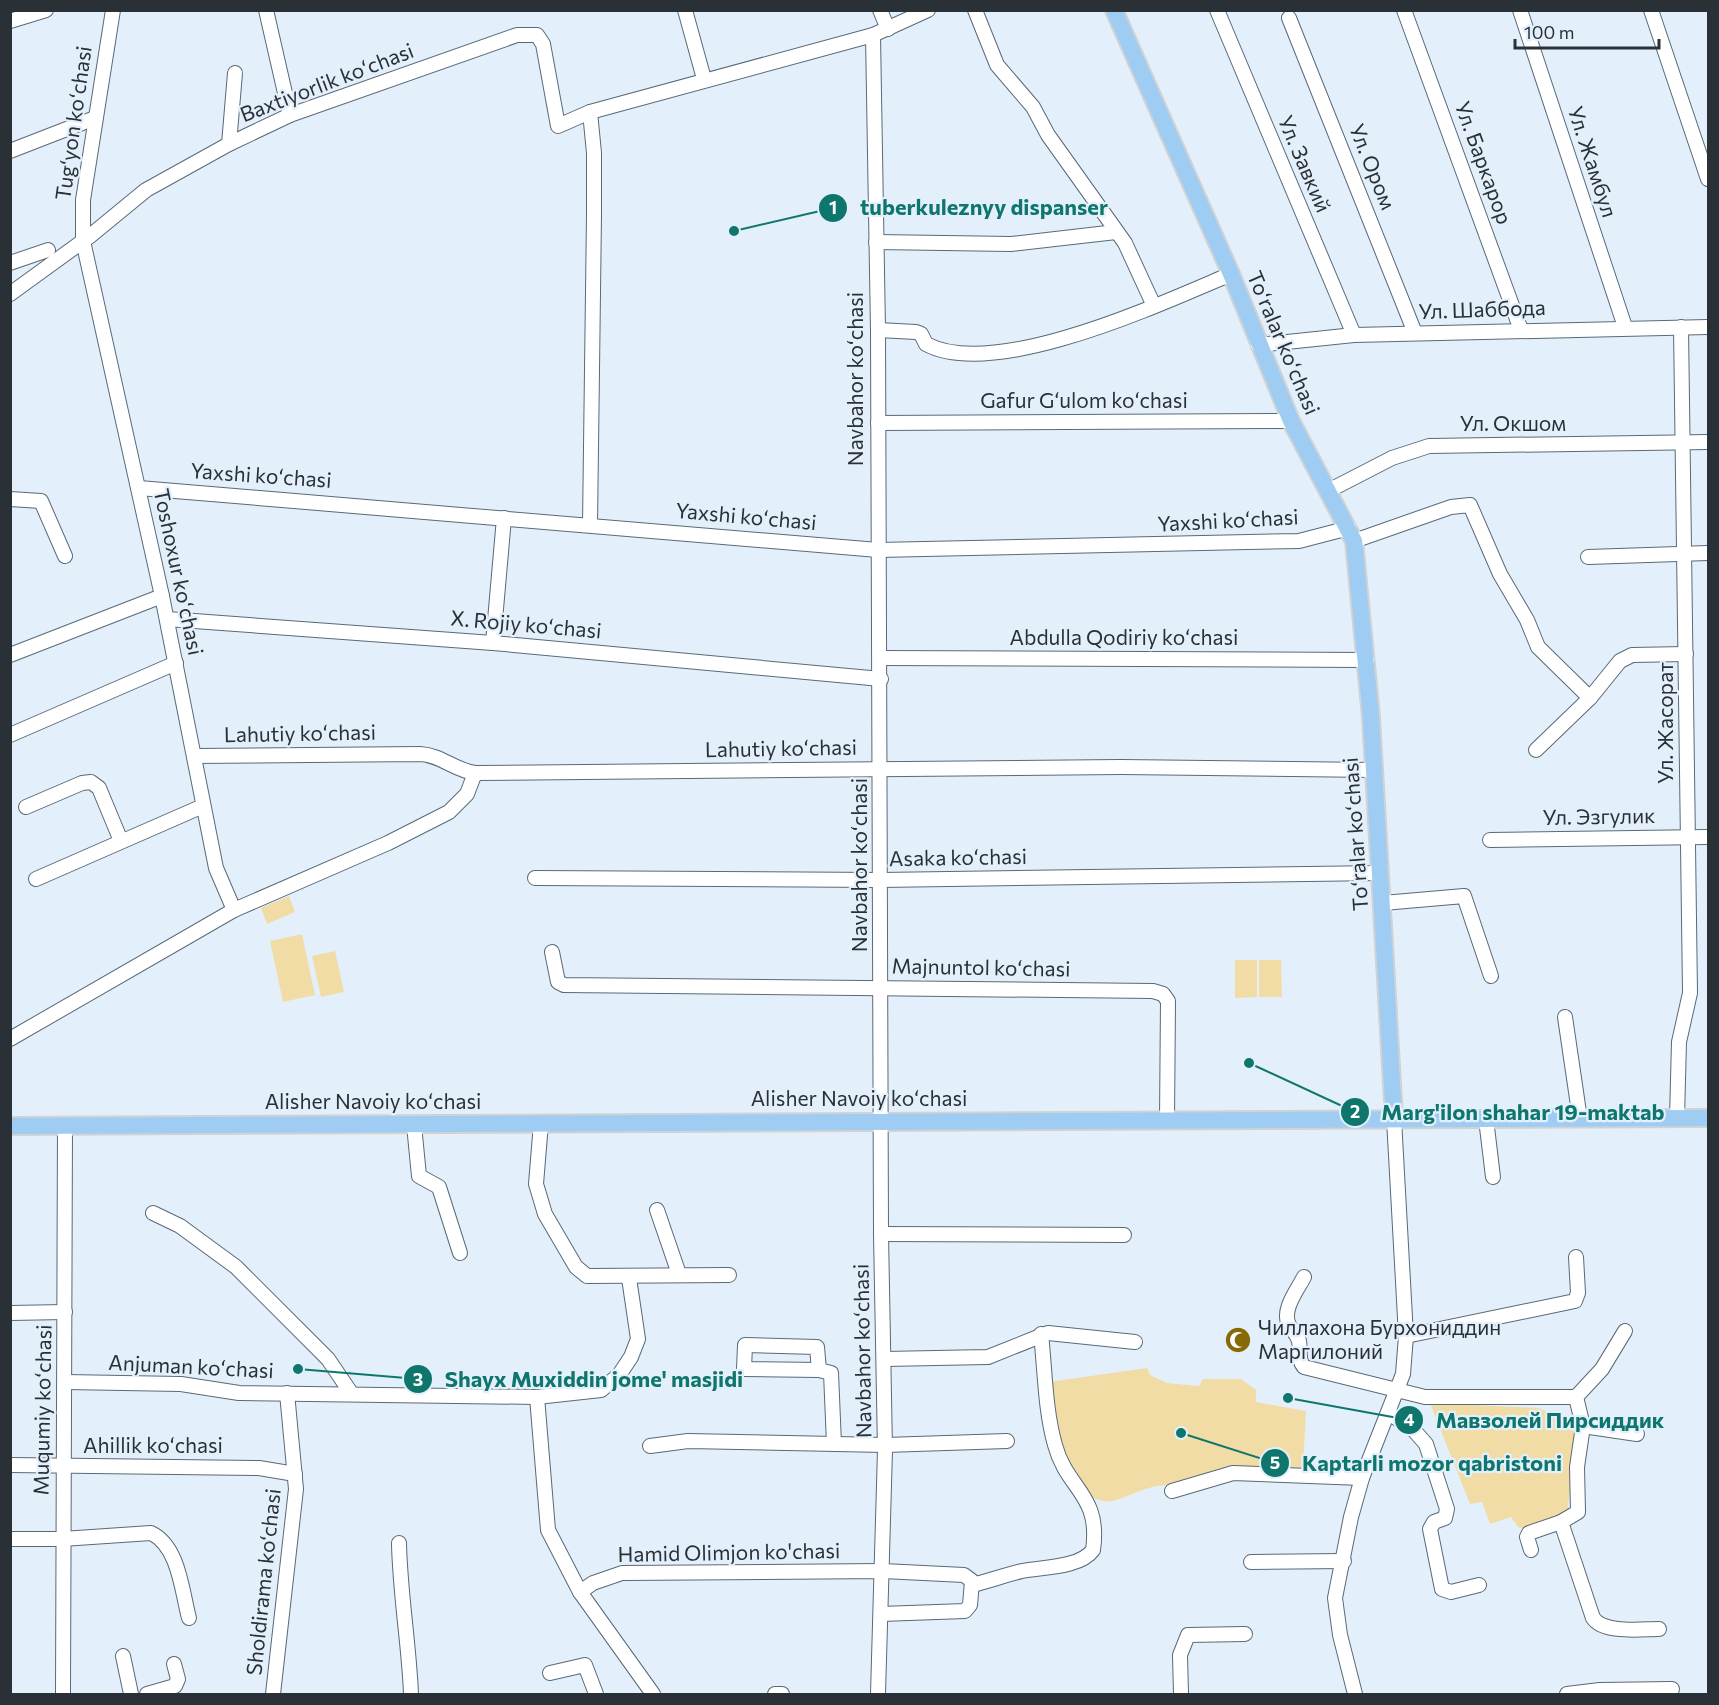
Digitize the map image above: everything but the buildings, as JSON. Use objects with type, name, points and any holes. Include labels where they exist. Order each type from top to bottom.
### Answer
[{"type":"main road","name":"Toʻralar koʻchasi","points":[[1114,10],[1231,274],[1258,345],[1291,421],[1351,535],[1367,660],[1394,1119]]},
{"type":"main road","name":"Alisher Navoiy koʻchasi","points":[[10,1126],[1708,1118]]},
{"type":"street","points":[[10,21],[46,10]]},
{"type":"street","name":"Tugʻyon koʻchasi","points":[[83,241],[82,200],[113,10]]},
{"type":"street","points":[[266,10],[290,115]]},
{"type":"street","points":[[684,10],[704,79]]},
{"type":"street","points":[[880,10],[888,29]]},
{"type":"street","name":"Baxtiyorlik koʻchasi","points":[[10,294],[83,241],[146,190],[229,144],[290,115],[518,34],[537,35],[543,44],[558,126],[590,112],[704,79],[873,35],[927,10]]},
{"type":"street","points":[[975,10],[997,65],[1033,107],[1048,135],[1116,232],[1138,268],[1154,306]]},
{"type":"street","name":"Ул. Завкий","points":[[1216,10],[1354,335]]},
{"type":"street","name":"Ул. Баркарор","points":[[1404,10],[1521,330]]},
{"type":"street","name":"Ул. Жамбул","points":[[1520,10],[1625,327]]},
{"type":"street","points":[[1651,10],[1708,178]]},
{"type":"street","name":"Ул. Ором","points":[[1289,18],[1415,333]]},
{"type":"street","name":"Navbahor koʻchasi","points":[[873,35],[881,679],[881,1234],[885,1445],[878,1695]]},
{"type":"street","points":[[229,144],[235,73]]},
{"type":"street","points":[[590,112],[594,204],[593,471],[590,525]]},
{"type":"street","points":[[10,151],[95,118]]},
{"type":"street","points":[[876,242],[1011,244],[1116,232]]},
{"type":"street","name":"Toshoxur koʻchasi","points":[[83,241],[167,619],[216,868],[234,910]]},
{"type":"street","points":[[10,263],[48,250]]},
{"type":"street","points":[[10,263],[21,264],[34,278]]},
{"type":"street","points":[[878,330],[916,332],[921,334],[926,344],[952,353],[1001,353],[1050,341],[1154,306],[1231,274]]},
{"type":"street","name":"Ул. Шаббода","points":[[1258,345],[1354,335],[1625,327],[1708,327]]},
{"type":"street","name":"Ул. Жасорат","points":[[1677,1118],[1678,1042],[1690,993],[1682,327]]},
{"type":"street","name":"Gafur Gʻulom koʻchasi","points":[[878,423],[1291,421]]},
{"type":"street","name":"Ул. Окшом","points":[[1328,491],[1392,458],[1429,447],[1708,442]]},
{"type":"street","name":"Yaxshi koʻchasi","points":[[139,488],[878,550],[1299,541],[1351,535],[1451,507],[1470,505],[1500,574],[1527,620],[1538,647],[1590,698]]},
{"type":"street","points":[[10,499],[41,501],[64,556]]},
{"type":"street","points":[[493,643],[504,518]]},
{"type":"street","points":[[1588,557],[1708,553]]},
{"type":"street","points":[[10,656],[162,596]]},
{"type":"street","name":"X. Rojiy koʻchasi","points":[[167,619],[493,643],[881,679]]},
{"type":"street","points":[[1536,750],[1590,698],[1620,661],[1632,655],[1686,654]]},
{"type":"street","name":"Abdulla Qodiriy koʻchasi","points":[[880,658],[1367,660]]},
{"type":"street","points":[[10,735],[176,663]]},
{"type":"street","name":"Lahutiy koʻchasi","points":[[194,756],[420,754],[436,756],[461,771],[475,773],[1121,767],[1374,770]]},
{"type":"street","points":[[10,1039],[234,910],[388,843],[449,812],[467,794],[475,773]]},
{"type":"street","points":[[26,807],[82,783],[92,782],[99,788],[121,842]]},
{"type":"street","points":[[36,879],[203,806]]},
{"type":"street","name":"Ул. Эзгулик","points":[[1490,840],[1708,837]]},
{"type":"street","name":"Asaka koʻchasi","points":[[535,878],[880,880],[1381,873]]},
{"type":"street","points":[[1383,903],[1464,896],[1491,976]]},
{"type":"street","name":"Majnuntol koʻchasi","points":[[552,951],[558,982],[564,985],[1153,991],[1163,994],[1168,1001],[1167,1121]]},
{"type":"street","points":[[1565,1017],[1580,1119]]},
{"type":"street","name":"Toʻralar koʻchasi","points":[[1355,1695],[1335,1598],[1351,1517],[1362,1478],[1398,1392],[1403,1374],[1406,1335],[1394,1119]]},
{"type":"street","points":[[1486,1119],[1493,1177]]},
{"type":"street","points":[[541,1123],[536,1184],[545,1214],[576,1267],[587,1276],[628,1278],[679,1274],[729,1275]]},
{"type":"street","name":"Muqumiy koʻchasi","points":[[63,1695],[65,1125]]},
{"type":"street","points":[[414,1125],[419,1176],[439,1187],[460,1253]]},
{"type":"street","points":[[657,1210],[679,1274]]},
{"type":"street","points":[[153,1213],[180,1226],[237,1267],[328,1359],[351,1393]]},
{"type":"street","points":[[881,1234],[1124,1235]]},
{"type":"street","points":[[1406,1335],[1575,1301],[1578,1293],[1576,1257]]},
{"type":"street","points":[[1304,1277],[1289,1306],[1288,1316],[1289,1325],[1298,1338],[1299,1360],[1303,1366],[1398,1392],[1425,1397],[1576,1397],[1602,1369],[1625,1331]]},
{"type":"street","name":"Anjuman koʻchasi","points":[[65,1382],[181,1384],[239,1393],[537,1397],[601,1390],[619,1375],[631,1357],[638,1340],[628,1278]]},
{"type":"street","points":[[10,1313],[65,1312]]},
{"type":"street","points":[[884,1359],[988,1357],[1041,1334],[1057,1333],[1135,1342]]},
{"type":"street","points":[[881,1614],[965,1611],[970,1605],[972,1585],[1022,1571],[1059,1565],[1089,1555],[1093,1545],[1091,1509],[1085,1496],[1063,1467],[1054,1442],[1041,1334]]},
{"type":"street","points":[[819,1370],[817,1347],[746,1346],[744,1369],[819,1370],[831,1373],[834,1444]]},
{"type":"street","name":"Sholdirama ko‘chasi","points":[[273,1695],[295,1474],[287,1393]]},
{"type":"street","points":[[537,1397],[548,1530],[580,1592],[653,1695]]},
{"type":"street","points":[[1532,1550],[1527,1537],[1529,1533],[1561,1522],[1578,1512],[1577,1467],[1583,1426],[1576,1397]]},
{"type":"street","points":[[1388,1413],[1421,1436],[1443,1497],[1447,1515],[1434,1522],[1430,1529],[1442,1589],[1451,1592],[1479,1585]]},
{"type":"street","points":[[1583,1426],[1637,1434]]},
{"type":"street","points":[[650,1446],[688,1441],[885,1445],[1007,1441]]},
{"type":"street","name":"Ahillik koʻchasi","points":[[10,1465],[259,1468],[295,1474]]},
{"type":"street","points":[[1173,1491],[1233,1473],[1362,1478]]},
{"type":"street","points":[[1561,1522],[1595,1622],[1609,1627],[1659,1629]]},
{"type":"street","points":[[10,1539],[62,1539],[151,1533],[161,1538],[171,1553],[189,1618]]},
{"type":"street","points":[[399,1543],[400,1583],[409,1646],[411,1695]]},
{"type":"street","points":[[1251,1562],[1344,1561]]},
{"type":"street","name":"Hamid Olimjon ko'chasi","points":[[580,1592],[593,1582],[622,1573],[883,1571],[964,1575],[971,1579],[972,1585]]},
{"type":"street","points":[[1181,1695],[1180,1655],[1188,1635],[1245,1634]]},
{"type":"street","points":[[123,1656],[131,1695]]},
{"type":"street","points":[[147,1695],[175,1686],[178,1679],[174,1664]]},
{"type":"street","points":[[550,1673],[585,1665],[596,1695]]},
{"type":"street","points":[[1567,1695],[1600,1690],[1672,1689]]},
{"type":"street","points":[[775,1694],[782,1695]]},
{"type":"shaded area","points":[[289,896],[295,912],[267,924],[261,908]]},
{"type":"shaded area","points":[[302,934],[315,995],[283,1002],[270,941]]},
{"type":"shaded area","points":[[335,951],[344,992],[321,997],[312,956]]},
{"type":"shaded area","points":[[1235,960],[1257,960],[1257,997],[1235,998]]},
{"type":"shaded area","points":[[1259,960],[1281,960],[1282,997],[1259,997]]},
{"type":"shaded area","points":[[1147,1368],[1150,1375],[1167,1383],[1199,1386],[1203,1379],[1241,1379],[1256,1390],[1256,1402],[1306,1411],[1303,1468],[1230,1466],[1169,1486],[1148,1488],[1112,1501],[1095,1498],[1081,1487],[1062,1455],[1055,1429],[1049,1382]]},
{"type":"shaded area","points":[[1430,1403],[1539,1408],[1578,1425],[1567,1514],[1530,1530],[1518,1527],[1511,1517],[1490,1524],[1482,1502],[1470,1504]]},
{"type":"place","name":"tuberkuleznyy dispanser","points":[[734,231]]},
{"type":"place","name":"Marg'ilon shahar 19-maktab","points":[[1249,1063]]},
{"type":"place","name":"Чиллахона Бурхониддин Маргилоний","points":[[1238,1340]]},
{"type":"place","name":"Shayx Muxiddin jome' masjidi","points":[[298,1369]]},
{"type":"place","name":"Мавзолей Пирсиддик","points":[[1288,1398]]},
{"type":"place","name":"Kaptarli mozor qabristoni","points":[[1181,1433]]}]
